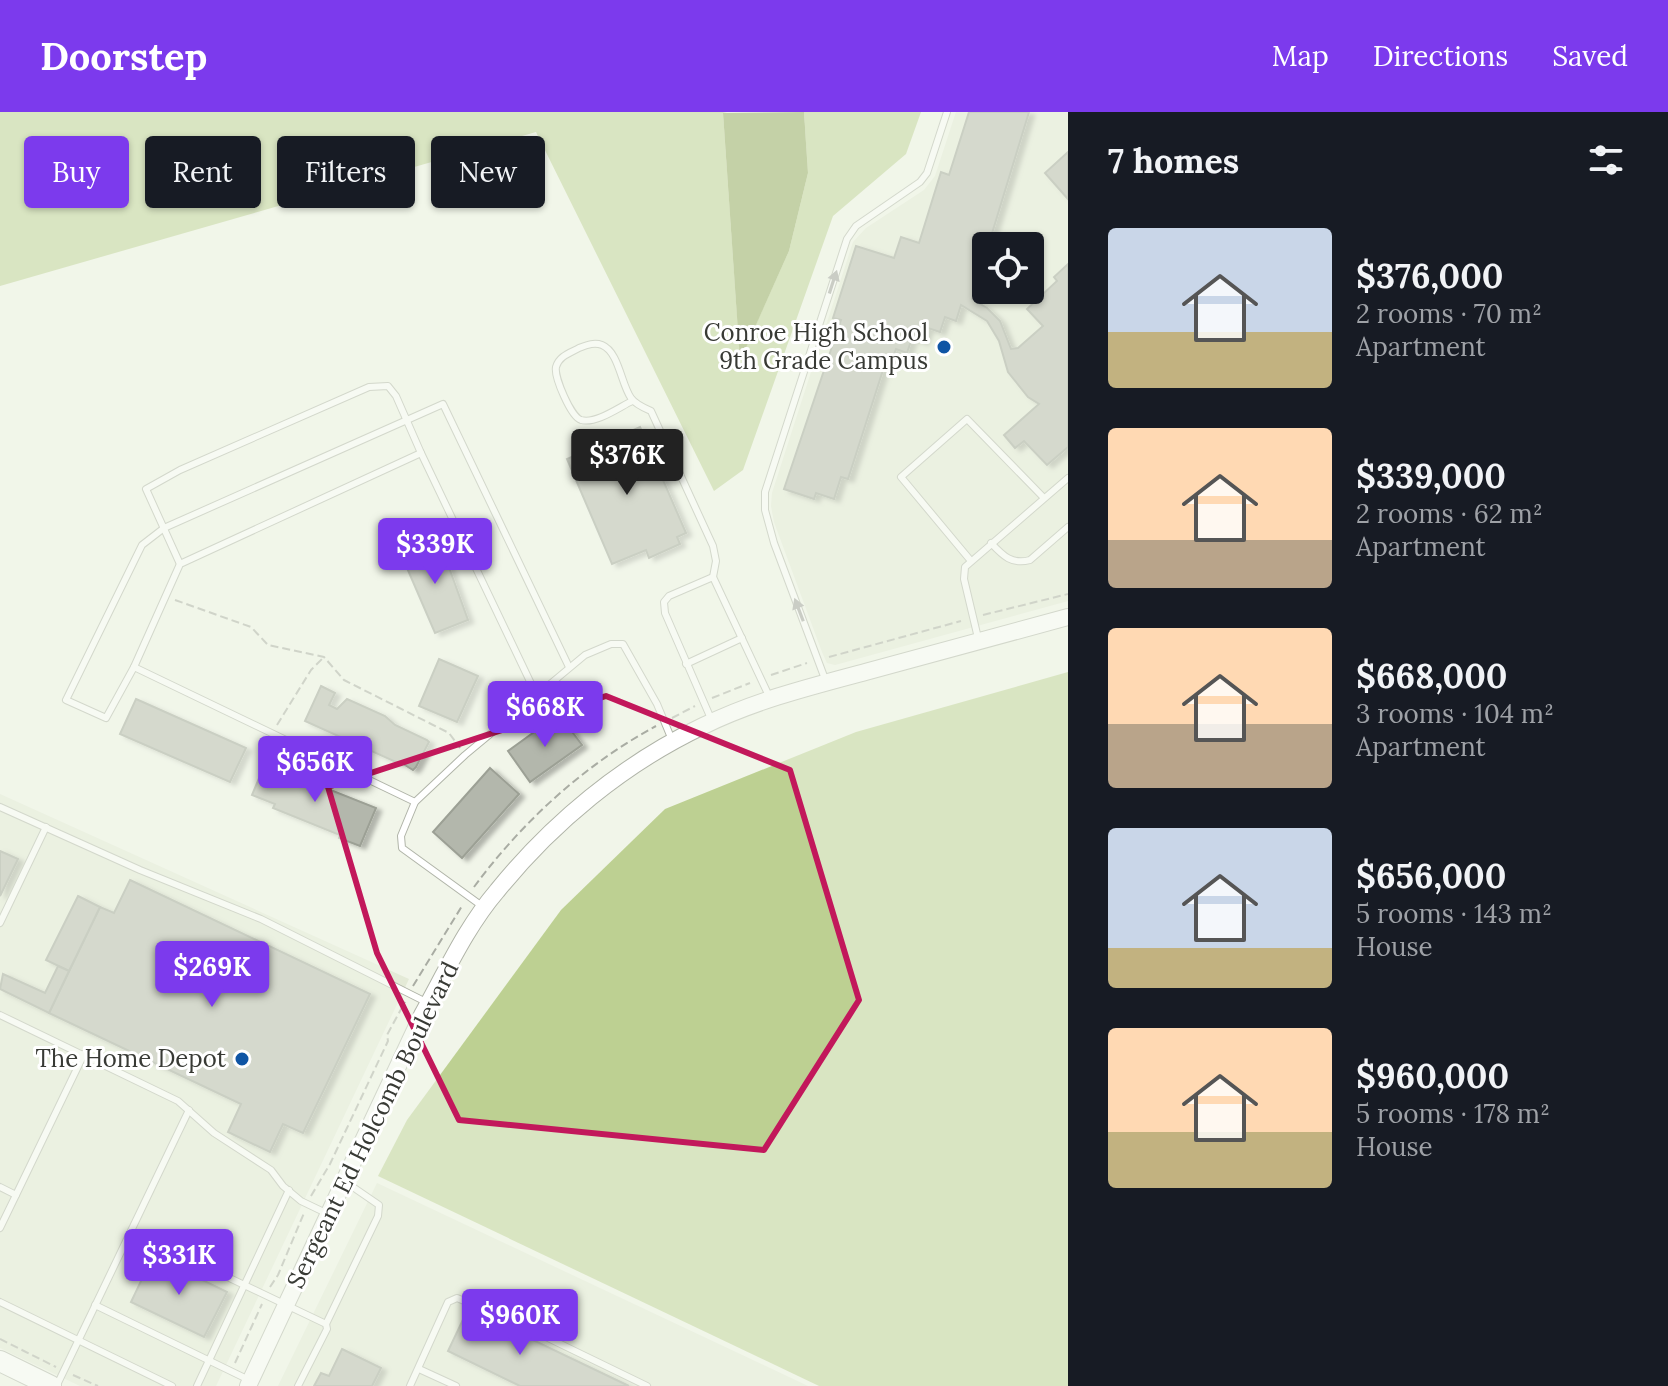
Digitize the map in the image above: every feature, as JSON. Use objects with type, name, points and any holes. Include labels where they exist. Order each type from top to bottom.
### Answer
[{"type":"main road","points":[[0,1361],[57,1381]]},
{"type":"street","name":"Sergeant Ed Holcomb Boulevard","points":[[250,1383],[428,1003],[496,892],[555,828],[619,776],[712,722],[826,683],[1068,617]]},
{"type":"lane","points":[[826,683],[774,543],[765,510],[765,492],[847,239],[856,226],[920,182],[927,173],[947,112]]},
{"type":"lane","points":[[632,401],[597,419],[582,421],[574,416],[561,390],[556,364],[562,357],[587,344],[600,344],[609,349],[632,401],[651,411],[713,546],[716,561],[713,577],[770,700]]},
{"type":"lane","points":[[180,564],[146,489],[180,470],[369,387],[388,386],[396,396],[536,694]]},
{"type":"lane","points":[[421,453],[180,564],[134,667],[106,718],[66,700],[142,545],[164,528],[443,404],[569,667]]},
{"type":"lane","points":[[971,561],[901,477],[967,419],[1043,497]]},
{"type":"lane","points":[[979,641],[964,579],[965,567],[1068,478]]},
{"type":"lane","points":[[991,543],[1004,557],[1023,562],[1030,560],[1068,527]]},
{"type":"lane","points":[[712,722],[665,613],[664,602],[669,596],[713,577]]},
{"type":"lane","points":[[686,664],[742,638]]},
{"type":"lane","points":[[485,908],[402,848],[401,836],[415,802],[465,755],[569,667],[585,655],[611,644],[623,644],[657,704],[673,742]]},
{"type":"lane","points":[[134,667],[415,802]]},
{"type":"lane","points":[[0,807],[140,870],[261,919],[428,1003]]},
{"type":"lane","points":[[0,923],[46,827]]},
{"type":"lane","points":[[0,1015],[150,1085],[189,1110],[214,1133],[271,1170],[289,1190],[308,1204],[328,1214]]},
{"type":"lane","points":[[0,1228],[84,1054]]},
{"type":"lane","points":[[57,1381],[189,1110]]},
{"type":"lane","points":[[298,1386],[378,1216],[379,1205],[343,1181]]},
{"type":"lane","points":[[0,1187],[16,1195]]},
{"type":"lane","points":[[197,1386],[289,1190]]},
{"type":"lane","points":[[131,1231],[326,1324]]},
{"type":"lane","points":[[410,1386],[448,1302],[457,1298],[647,1386]]},
{"type":"lane","points":[[0,1302],[172,1386]]},
{"type":"lane","points":[[95,1305],[250,1383]]},
{"type":"lane","points":[[419,1369],[456,1386]]},
{"type":"path","points":[[231,1371],[388,1041],[387,1035],[418,975],[468,895],[500,852],[548,802],[612,754],[664,722],[702,702],[761,678],[1068,594]]},
{"type":"path","points":[[166,596],[251,627],[268,645],[324,657],[344,680],[449,733],[465,755]]},
{"type":"path","points":[[273,733],[311,670],[324,657]]},
{"type":"path","points":[[0,1339],[57,1381],[98,1386]]},
{"type":"highlighted area","points":[[606,696],[790,770],[859,1000],[764,1150],[459,1120],[377,953],[328,787]]},
{"type":"shaded area","points":[[0,112],[727,112],[723,113],[740,360],[789,251],[808,173],[804,112],[921,112],[906,154],[833,216],[743,470],[714,491],[545,150],[545,136],[538,136],[536,132],[522,136],[431,136],[431,162],[415,167],[415,136],[277,136],[277,206],[0,286]]},
{"type":"shaded area","points":[[804,112],[808,173],[789,251],[740,361],[723,113]]},
{"type":"shaded area","name":"Conroe High School 9th Grade Campus","points":[[956,112],[1068,112],[1068,601],[835,665],[827,663],[822,652],[774,522],[772,493],[853,242],[866,228],[924,190],[935,176]]},
{"type":"shaded area","points":[[1068,672],[1068,1386],[819,1386],[378,1176],[407,1120],[561,910],[665,809],[856,732]]},
{"type":"shaded area","points":[[0,794],[409,979],[216,1386],[80,1386],[0,1348]]},
{"type":"shaded area","points":[[377,1183],[808,1386],[278,1386]]},
{"type":"building","points":[[969,112],[1029,112],[992,232],[972,232],[972,304],[987,308],[1000,321],[1011,349],[1018,348],[1043,326],[1027,309],[1032,304],[1044,304],[1044,293],[1057,281],[1054,277],[1068,264],[1068,447],[1047,465],[1024,441],[1015,448],[1004,435],[1039,404],[1028,397],[1008,372],[999,341],[987,321],[961,305],[956,321],[945,317],[940,332],[928,328],[923,342],[912,338],[907,353],[896,349],[889,368],[884,367],[848,479],[841,477],[834,499],[816,493],[814,499],[784,489],[841,320],[833,318],[856,246],[894,258],[901,237],[919,243],[941,172],[949,175]]},
{"type":"building","points":[[1068,152],[1068,199],[1045,173]]},
{"type":"building","points":[[640,427],[686,533],[677,537],[680,544],[649,558],[646,550],[612,564],[567,459]]},
{"type":"building","points":[[439,540],[468,620],[435,633],[401,554]]},
{"type":"building","points":[[439,659],[478,676],[457,722],[419,706]]},
{"type":"building","points":[[321,686],[335,693],[329,705],[337,709],[347,699],[427,740],[429,742],[416,767],[413,770],[305,721]]},
{"type":"building","points":[[136,699],[246,748],[230,782],[120,734]]},
{"type":"building","points":[[555,717],[559,724],[564,721],[582,745],[530,782],[508,751]]},
{"type":"building","points":[[265,764],[376,808],[360,846],[273,808],[275,804],[252,795]]},
{"type":"building","points":[[490,768],[519,794],[462,858],[433,832]]},
{"type":"building","points":[[0,851],[18,859],[0,896]]},
{"type":"building","name":"The Home Depot","points":[[130,880],[370,994],[303,1133],[283,1124],[270,1152],[228,1132],[241,1104],[49,1013],[100,907],[114,913]]},
{"type":"building","points":[[78,896],[100,907],[69,971],[46,960]]},
{"type":"building","points":[[58,966],[69,971],[49,1013],[0,989],[3,974],[45,993]]},
{"type":"building","points":[[153,1256],[227,1292],[204,1337],[131,1302]]},
{"type":"building","points":[[468,1309],[629,1386],[520,1386],[448,1351]]},
{"type":"building","points":[[342,1349],[381,1368],[372,1386],[314,1386],[321,1373],[329,1376]]},
{"type":"place","name":"Conroe High School 9th Grade Campus","points":[[944,347]]},
{"type":"place","name":"The Home Depot","points":[[242,1059]]}]
